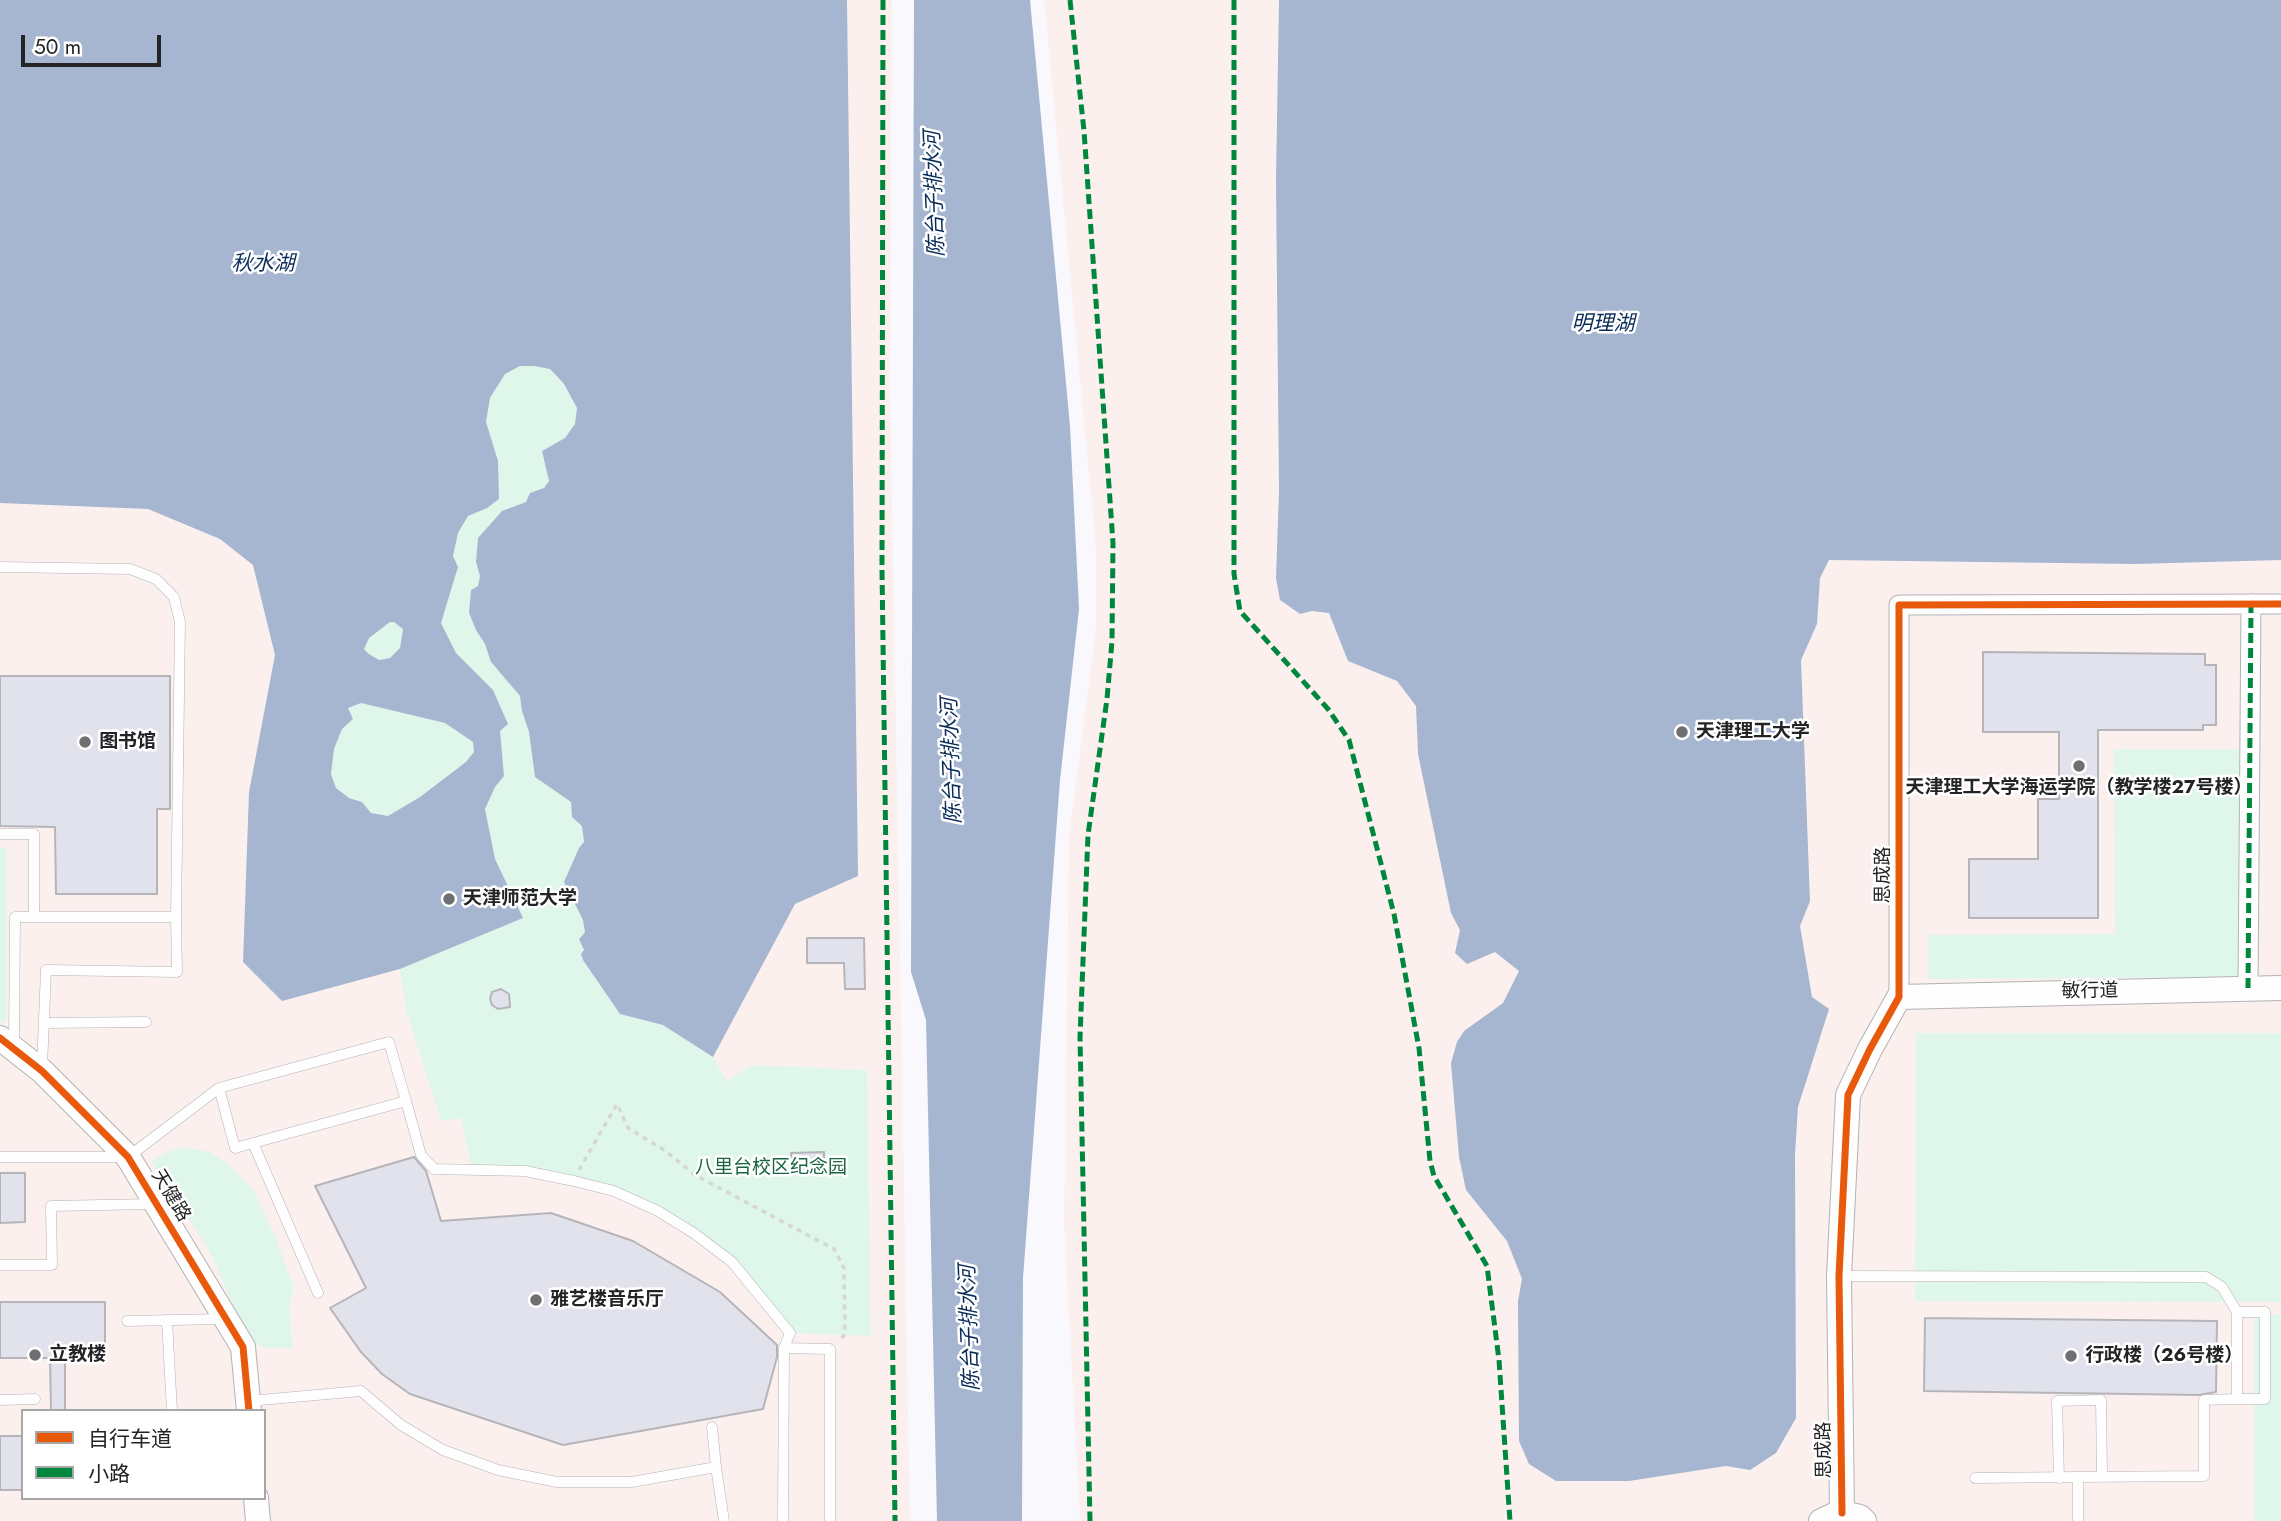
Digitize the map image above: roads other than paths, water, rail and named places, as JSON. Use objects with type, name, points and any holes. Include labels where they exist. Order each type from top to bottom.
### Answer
[{"type":"street","points":[[2248,988],[2250,604]]},
{"type":"street","name":"思成路","points":[[1842,1518],[1839,1276],[1848,1095],[1899,997],[1899,605],[2281,604]]},
{"type":"street","name":"敏行道","points":[[1899,997],[2281,988]]},
{"type":"street","name":"天健路","points":[[7,1043],[42,1071],[128,1157],[243,1347],[249,1406]]},
{"type":"street","points":[[256,1500],[258,1521]]},
{"type":"lane","points":[[0,567],[130,569],[156,579],[174,597],[180,622],[177,972],[47,970],[42,1071]]},
{"type":"lane","points":[[0,834],[34,834],[34,918]]},
{"type":"lane","points":[[7,1043],[15,918],[176,917]]},
{"type":"lane","points":[[44,1023],[146,1022]]},
{"type":"lane","points":[[0,1157],[128,1157],[219,1088],[389,1042],[421,1155],[434,1169],[525,1171],[614,1191],[658,1211],[732,1262],[790,1333],[784,1348],[783,1521]]},
{"type":"lane","points":[[219,1088],[235,1148],[405,1101]]},
{"type":"lane","points":[[253,1143],[318,1293]]},
{"type":"lane","points":[[0,1265],[52,1265],[51,1206],[156,1204]]},
{"type":"lane","points":[[1839,1276],[2206,1277],[2221,1287],[2238,1312],[2237,1399]]},
{"type":"lane","points":[[1975,1478],[2204,1476],[2204,1400],[2265,1399],[2265,1312],[2238,1312]]},
{"type":"lane","points":[[127,1321],[226,1319]]},
{"type":"lane","points":[[167,1320],[172,1409]]},
{"type":"lane","points":[[784,1348],[831,1349],[830,1521]]},
{"type":"lane","points":[[249,1406],[361,1391],[401,1425],[443,1450],[498,1470],[557,1482],[632,1482],[716,1467]]},
{"type":"lane","points":[[0,1400],[35,1399]]},
{"type":"lane","points":[[2059,1478],[2057,1401],[2101,1400],[2102,1477]]},
{"type":"lane","points":[[712,1427],[724,1521]]},
{"type":"lane","points":[[2078,1478],[2078,1521]]},
{"type":"water","name":"秋水湖","points":[[0,0],[847,0],[858,876],[795,904],[713,1057],[663,1025],[620,1014],[583,960],[581,954],[584,950],[579,939],[585,932],[583,920],[564,882],[584,842],[582,826],[572,817],[571,802],[535,777],[529,732],[520,696],[491,662],[469,613],[471,590],[478,586],[480,576],[476,562],[478,538],[502,511],[526,502],[530,493],[544,488],[549,481],[542,451],[565,438],[575,424],[577,408],[564,384],[550,369],[520,366],[505,374],[490,398],[486,422],[498,461],[499,499],[487,508],[468,516],[458,533],[453,556],[458,567],[441,623],[456,653],[493,690],[508,724],[500,731],[504,776],[495,787],[485,809],[495,859],[523,918],[400,969],[282,1001],[243,962],[249,792],[275,655],[253,565],[220,539],[148,509],[0,503]],"holes":[[[390,622],[403,629],[400,648],[390,658],[379,660],[364,649],[369,638]],[[361,703],[445,723],[473,742],[474,752],[466,762],[420,797],[388,816],[371,813],[362,802],[349,798],[336,788],[331,774],[334,749],[342,729],[353,719],[348,708]]]},
{"type":"water","name":"陈台子排水河","points":[[914,0],[1030,0],[1070,426],[1079,609],[1060,780],[1023,1278],[1022,1521],[937,1521],[926,1020],[911,972]]},
{"type":"water","name":"明理湖","points":[[1279,0],[2281,0],[2281,560],[2135,564],[1829,560],[1820,578],[1817,624],[1801,660],[1810,901],[1800,926],[1812,997],[1829,1009],[1798,1107],[1795,1155],[1796,1418],[1776,1453],[1750,1470],[1726,1466],[1629,1481],[1556,1481],[1529,1464],[1519,1441],[1518,1301],[1522,1279],[1507,1241],[1466,1190],[1459,1157],[1451,1063],[1457,1042],[1464,1031],[1503,1003],[1519,971],[1495,952],[1467,964],[1455,953],[1460,930],[1451,913],[1418,754],[1416,706],[1397,681],[1348,661],[1329,613],[1312,611],[1300,614],[1280,600],[1276,578],[1279,491],[1276,180]]},
{"type":"place","name":"天津理工大学","points":[[1682,732]]},
{"type":"place","name":"图书馆","points":[[85,742]]},
{"type":"place","name":"天津理工大学海运学院（教学楼27号楼）","points":[[2079,766]]},
{"type":"place","name":"天津师范大学","points":[[449,899]]},
{"type":"place","name":"雅艺楼音乐厅","points":[[536,1300]]},
{"type":"place","name":"立教楼","points":[[35,1355]]},
{"type":"place","name":"行政楼（26号楼）","points":[[2071,1356]]},
{"type":"park label","name":"八里台校区纪念园","points":[[771,1168]]}]
